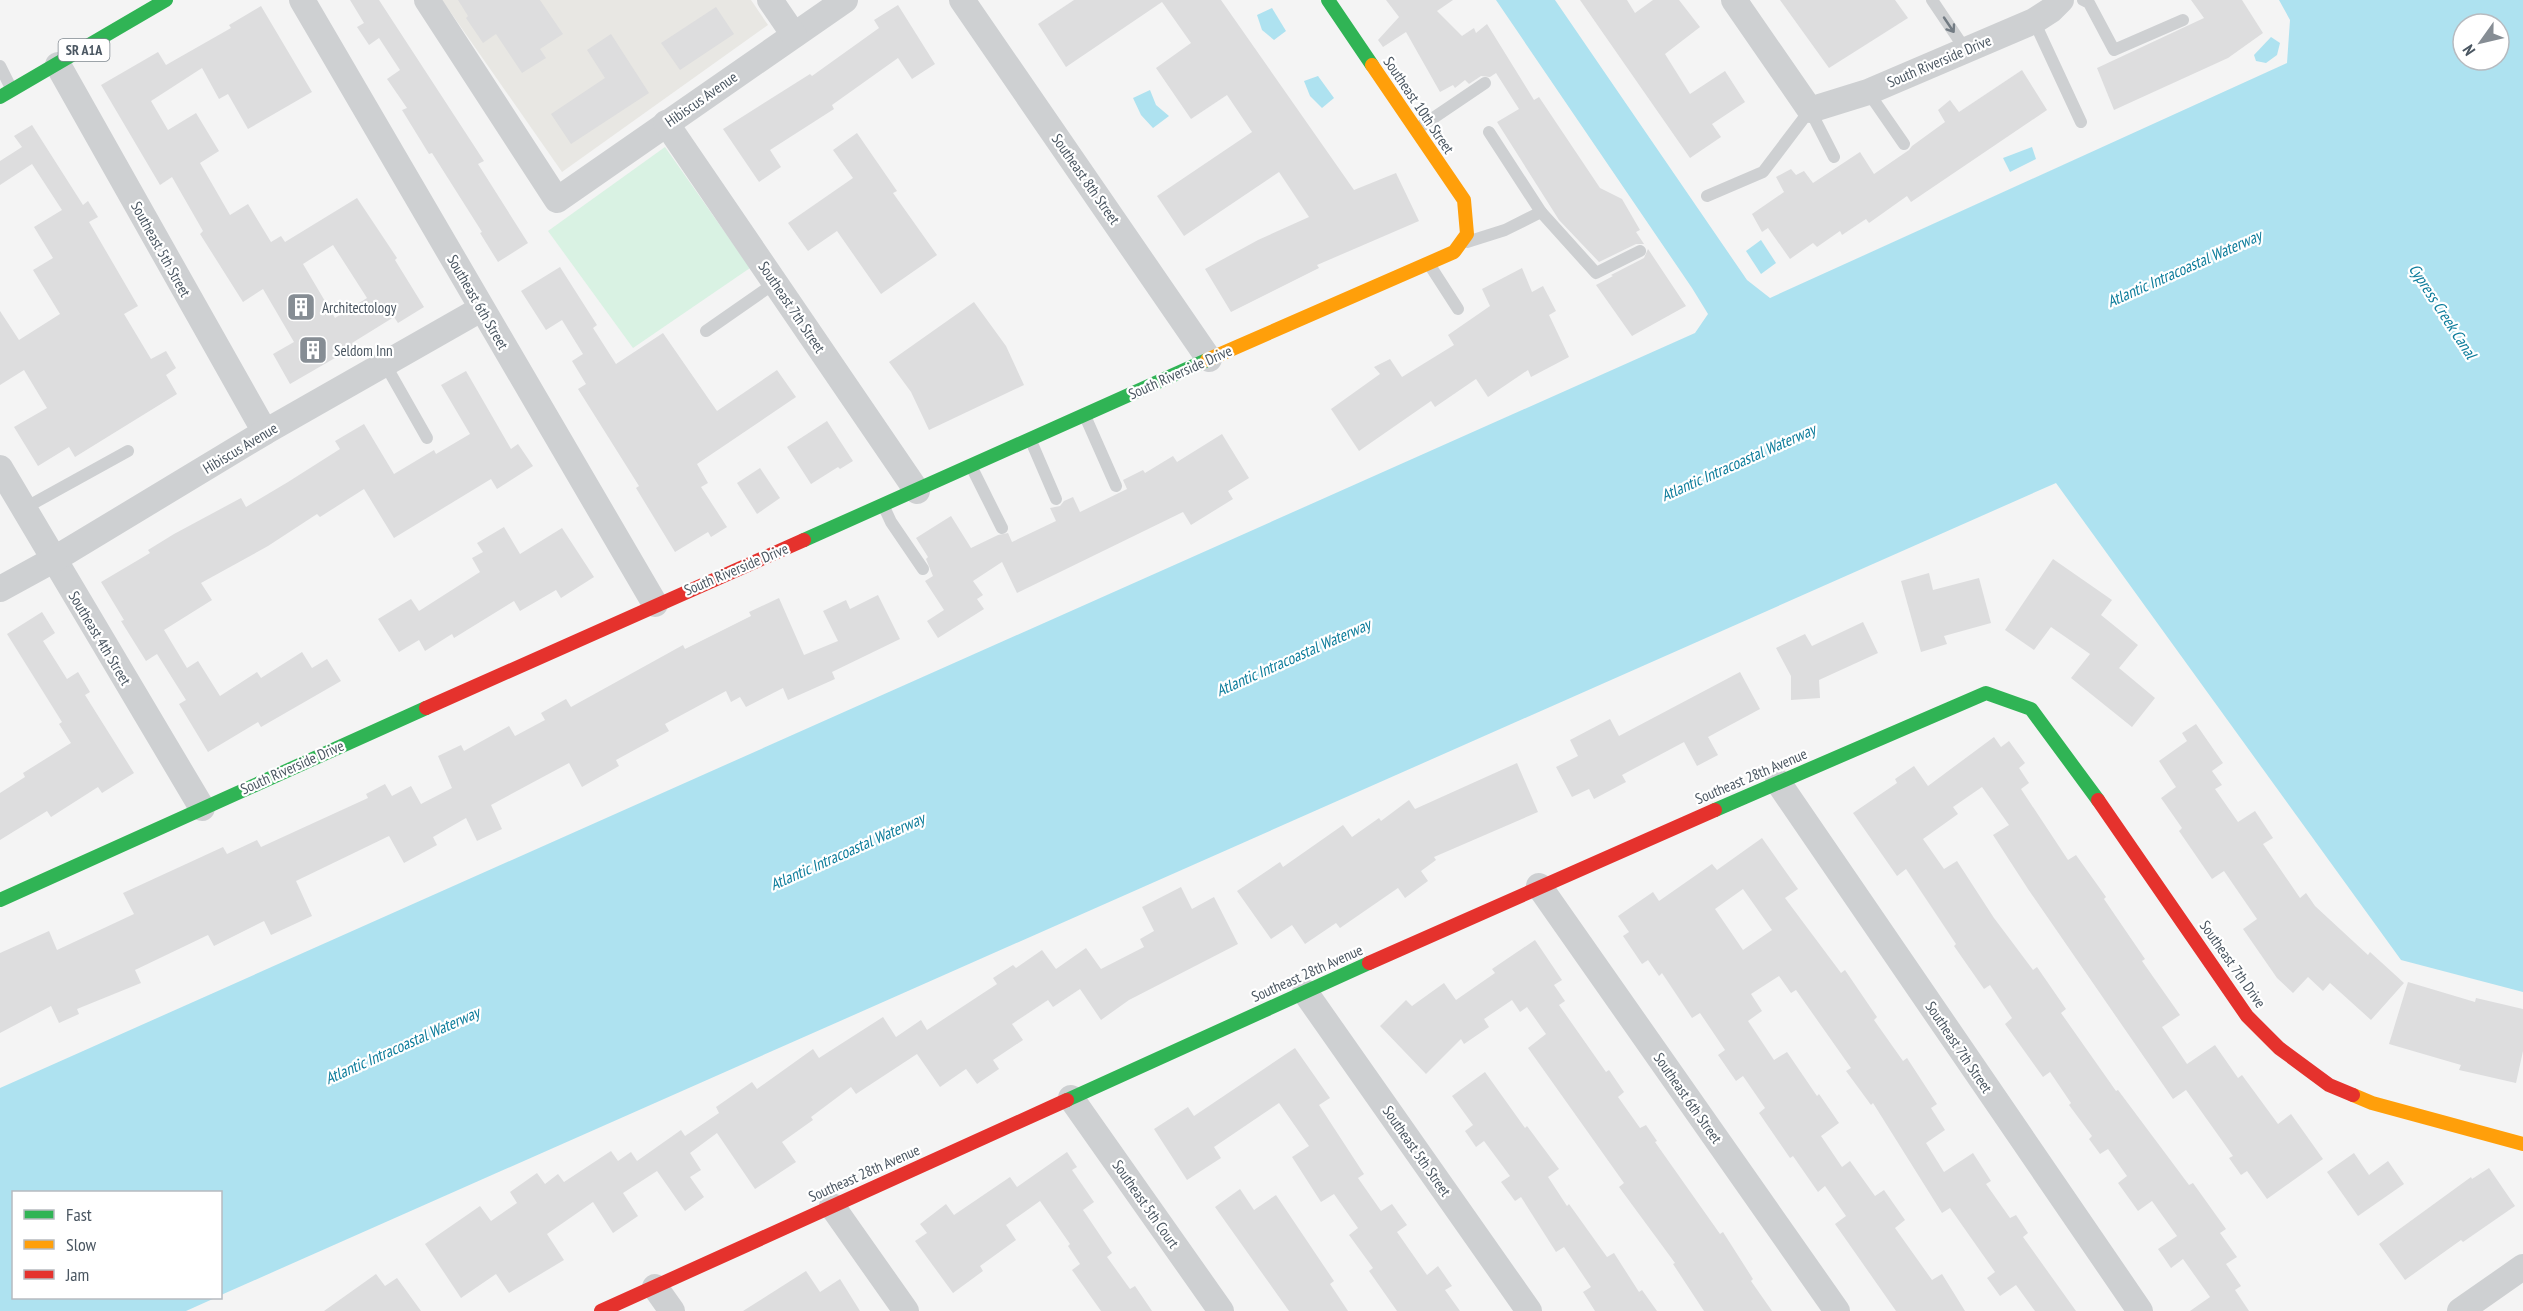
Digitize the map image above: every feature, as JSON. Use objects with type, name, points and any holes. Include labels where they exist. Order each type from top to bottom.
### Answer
[{"type":"street","name":"SR A1A","points":[[6,94],[166,0]]},
{"type":"street","name":"Southeast 6th Street","points":[[302,0],[655,604]]},
{"type":"street","name":"Hibiscus Avenue","points":[[427,0],[557,200],[845,0]]},
{"type":"street","points":[[770,0],[794,35]]},
{"type":"street","name":"Southeast 8th Street","points":[[963,0],[1209,359]]},
{"type":"street","name":"Southeast 10th Street","points":[[1328,0],[1464,200],[1464,239]]},
{"type":"street","points":[[1734,0],[1810,110]]},
{"type":"street","name":"South Riverside Drive","points":[[1810,110],[1868,92],[2034,21],[2061,0]]},
{"type":"street","name":"Southeast 5th Street","points":[[58,65],[265,432]]},
{"type":"street","name":"Southeast 7th Street","points":[[666,123],[917,491]]},
{"type":"street","name":"South Riverside Drive","points":[[0,900],[655,604],[884,506],[1209,359],[1454,252],[1464,239]]},
{"type":"street","name":"Hibiscus Avenue","points":[[0,589],[53,560],[265,432],[482,309]]},
{"type":"street","name":"Southeast 4th Street","points":[[0,468],[202,808]]},
{"type":"street","name":"Southeast 28th Avenue","points":[[601,1311],[1539,886],[1986,693],[2031,709]]},
{"type":"street","name":"Southeast 7th Drive","points":[[2031,709],[2112,819],[2247,1016],[2279,1048],[2329,1084],[2372,1103],[2523,1144]]},
{"type":"street","name":"Southeast 7th Street","points":[[1778,782],[2140,1311]]},
{"type":"street","name":"Southeast 6th Street","points":[[1539,886],[1838,1311]]},
{"type":"street","name":"Southeast 5th Street","points":[[1305,992],[1529,1311]]},
{"type":"street","name":"Southeast 5th Court","points":[[1071,1098],[1221,1311]]},
{"type":"street","points":[[832,1206],[906,1311]]},
{"type":"street","points":[[2460,1311],[2523,1267]]},
{"type":"street","points":[[654,1287],[672,1311]]},
{"type":"lane","points":[[1932,0],[1965,49]]},
{"type":"lane","points":[[2083,0],[2089,3],[2114,50],[2183,20]]},
{"type":"lane","points":[[2034,21],[2081,122]]},
{"type":"lane","points":[[0,66],[6,94]]},
{"type":"lane","points":[[1416,130],[1485,83]]},
{"type":"lane","points":[[1868,92],[1904,144]]},
{"type":"lane","points":[[1707,196],[1763,172],[1810,110],[1833,157]]},
{"type":"lane","points":[[1489,132],[1541,212],[1596,273],[1640,251]]},
{"type":"lane","points":[[1464,239],[1504,230],[1541,212]]},
{"type":"lane","points":[[1429,263],[1458,309]]},
{"type":"lane","points":[[706,331],[775,283]]},
{"type":"lane","points":[[385,364],[428,438]]},
{"type":"lane","points":[[1084,415],[1116,486]]},
{"type":"lane","points":[[1030,440],[1056,499]]},
{"type":"lane","points":[[23,509],[128,451]]},
{"type":"lane","points":[[971,467],[1002,528]]},
{"type":"lane","points":[[884,506],[891,522],[923,569]]},
{"type":"shaded area","points":[[442,0],[751,0],[768,25],[562,172]]},
{"type":"green space","points":[[665,147],[750,268],[633,348],[548,231]]},
{"type":"water","points":[[1496,0],[1555,0],[1747,280],[1770,298],[2287,63],[2290,20],[2279,0],[2523,0],[2523,992],[2401,960],[2056,483],[222,1295],[222,1191],[12,1191],[12,1299],[213,1299],[186,1311],[0,1311],[0,1088],[1695,333],[1708,314]]},
{"type":"water","points":[[1272,8],[1286,31],[1274,40],[1262,30],[1257,15]]},
{"type":"water","points":[[2271,37],[2280,43],[2277,55],[2266,63],[2256,61],[2254,55]]},
{"type":"water","points":[[1318,76],[1334,98],[1322,108],[1310,96],[1304,81]]},
{"type":"water","points":[[1150,90],[1156,105],[1169,116],[1153,128],[1141,115],[1133,98]]},
{"type":"water","points":[[2032,147],[2036,159],[2010,172],[2003,158]]},
{"type":"water","points":[[1761,240],[1776,263],[1761,274],[1746,251]]},
{"type":"building","points":[[350,0],[379,0],[484,161],[478,164],[528,243],[498,262],[480,233],[482,232],[402,110],[407,108],[387,79],[400,70],[379,38],[369,45],[357,27],[364,23]]},
{"type":"building","points":[[458,0],[540,0],[563,34],[540,49],[546,58],[522,73],[496,34],[483,43],[466,18],[468,16]]},
{"type":"building","points":[[1074,0],[1221,0],[1354,190],[1396,173],[1419,221],[1317,265],[1319,268],[1231,312],[1205,269],[1258,240],[1309,217],[1279,172],[1184,236],[1157,196],[1252,132],[1227,95],[1191,119],[1156,68],[1191,43],[1162,2],[1066,67],[1038,24]]},
{"type":"building","points":[[1386,0],[1453,0],[1437,11],[1462,36],[1474,28],[1476,33],[1487,24],[1534,100],[1539,97],[1600,188],[1622,199],[1640,230],[1636,232],[1644,244],[1636,244],[1599,262],[1559,220],[1497,122],[1519,109],[1496,73],[1490,77],[1481,76],[1469,84],[1465,80],[1455,88],[1453,85],[1440,92],[1406,32],[1383,47],[1378,40],[1399,17]]},
{"type":"building","points":[[1580,0],[1627,0],[1635,13],[1653,0],[1679,0],[1700,27],[1665,54],[1690,94],[1725,71],[1745,102],[1712,124],[1721,137],[1690,158]]},
{"type":"building","points":[[1780,0],[1895,0],[1908,18],[1829,68]]},
{"type":"building","points":[[2191,0],[2242,0],[2263,33],[2228,58],[2114,110],[2097,68],[2204,18]]},
{"type":"building","points":[[898,5],[935,64],[912,79],[898,58],[832,105],[834,109],[770,150],[781,167],[759,182],[723,129],[810,74],[812,76],[879,28],[874,20]]},
{"type":"building","points":[[261,6],[312,92],[248,129],[228,94],[219,99],[202,68],[151,101],[168,130],[196,113],[219,151],[200,163],[230,215],[248,204],[271,242],[281,236],[285,242],[357,198],[397,258],[395,260],[424,307],[398,323],[394,317],[352,343],[354,347],[290,384],[273,354],[294,342],[263,289],[243,302],[200,234],[203,231],[172,177],[160,185],[101,85],[158,52],[166,65],[231,28],[229,25]],"holes":[[[333,245],[367,298],[335,318],[303,264]]]},
{"type":"building","points":[[716,7],[734,34],[680,70],[661,43]]},
{"type":"building","points":[[611,34],[649,93],[571,144],[551,114],[605,78],[587,50]]},
{"type":"building","points":[[2022,70],[2047,110],[1911,202],[1907,196],[1869,223],[1866,219],[1842,235],[1840,231],[1817,247],[1813,243],[1790,259],[1768,228],[1762,232],[1752,214],[1784,192],[1776,177],[1791,169],[1796,175],[1804,171],[1813,183],[1860,152],[1874,174],[1945,122],[1938,110],[1950,100],[1959,112]]},
{"type":"building","points":[[32,125],[83,205],[88,201],[98,217],[89,222],[138,306],[124,314],[151,359],[166,351],[176,368],[166,375],[177,394],[75,457],[69,447],[38,466],[14,427],[47,408],[24,370],[0,385],[0,311],[19,340],[60,314],[33,270],[53,258],[34,227],[62,210],[32,164],[0,185],[0,161],[22,147],[14,136]]},
{"type":"building","points":[[857,133],[897,191],[893,193],[937,255],[881,294],[837,231],[808,251],[788,223],[853,178],[833,150]]},
{"type":"building","points":[[1648,249],[1686,306],[1632,336],[1596,285],[1644,258]]},
{"type":"building","points":[[560,267],[597,325],[593,328],[616,364],[663,333],[717,411],[777,370],[796,397],[697,464],[708,483],[701,487],[727,527],[711,537],[708,532],[675,552],[636,488],[639,486],[578,389],[586,384],[572,361],[583,354],[562,320],[546,330],[521,291]]},
{"type":"building","points":[[1522,268],[1532,292],[1543,286],[1556,311],[1549,315],[1569,357],[1531,377],[1528,370],[1488,397],[1476,379],[1435,407],[1431,401],[1359,451],[1331,409],[1380,374],[1374,367],[1390,359],[1402,377],[1454,345],[1448,335],[1490,306],[1482,289]]},
{"type":"building","points":[[974,302],[1006,346],[1024,385],[929,430],[911,392],[889,362]]},
{"type":"building","points":[[466,371],[511,449],[518,444],[533,466],[497,489],[491,479],[394,538],[364,489],[320,517],[317,514],[268,546],[201,583],[212,600],[164,630],[187,668],[198,661],[220,696],[257,672],[261,678],[302,652],[312,668],[327,659],[341,681],[261,727],[258,722],[208,752],[179,704],[186,700],[157,654],[146,661],[121,621],[124,620],[101,582],[150,553],[148,550],[174,534],[241,498],[246,507],[288,482],[340,449],[335,441],[364,424],[394,474],[434,450],[436,454],[470,434],[441,385]]},
{"type":"building","points":[[827,421],[853,461],[840,469],[838,467],[811,484],[787,447]]},
{"type":"building","points":[[1222,434],[1249,478],[1228,491],[1233,499],[1191,525],[1183,512],[1017,593],[1002,562],[973,581],[983,595],[977,599],[984,609],[938,638],[927,621],[944,610],[925,581],[933,576],[926,559],[928,557],[916,538],[951,516],[971,548],[998,535],[1008,533],[1012,542],[1056,521],[1050,508],[1060,506],[1064,501],[1073,497],[1080,512],[1127,489],[1123,480],[1143,470],[1145,473],[1173,456],[1177,462]]},
{"type":"building","points":[[760,468],[780,498],[757,514],[737,483]]},
{"type":"building","points":[[504,527],[520,554],[562,528],[594,577],[561,598],[556,590],[520,611],[514,601],[454,638],[452,634],[425,651],[419,640],[399,652],[378,619],[411,599],[419,611],[480,572],[472,558],[483,552],[477,543]]},
{"type":"building","points":[[2053,559],[2112,600],[2101,615],[2138,645],[2119,668],[2155,698],[2132,727],[2071,678],[2090,654],[2051,627],[2034,650],[2005,630]]},
{"type":"building","points":[[1929,573],[1933,590],[1979,578],[1991,623],[1944,636],[1947,644],[1921,652],[1901,581]]},
{"type":"building","points":[[878,595],[900,639],[832,672],[835,679],[788,700],[783,688],[746,707],[740,697],[731,702],[726,691],[665,724],[669,731],[616,760],[619,766],[582,787],[569,763],[491,805],[502,829],[477,841],[466,818],[433,837],[437,845],[404,863],[389,836],[296,881],[312,916],[271,935],[264,921],[214,946],[208,935],[135,970],[141,983],[77,1009],[79,1014],[59,1023],[51,1006],[0,1033],[0,953],[49,931],[57,950],[134,914],[123,893],[223,847],[227,854],[257,840],[261,847],[368,798],[366,794],[385,784],[392,796],[411,786],[421,804],[452,788],[438,756],[461,745],[464,751],[509,726],[515,736],[545,720],[541,713],[566,699],[571,707],[683,645],[685,649],[751,616],[749,612],[779,598],[804,655],[838,641],[823,611],[846,600],[850,609]]},
{"type":"building","points":[[42,612],[55,633],[43,641],[67,679],[78,672],[90,692],[85,695],[134,773],[102,793],[98,787],[51,817],[47,811],[0,840],[0,793],[25,777],[23,773],[71,743],[59,724],[62,722],[7,634]]},
{"type":"building","points":[[1863,622],[1878,653],[1819,680],[1820,698],[1791,700],[1791,676],[1776,648],[1805,634],[1812,646]]},
{"type":"building","points":[[1740,672],[1760,709],[1708,737],[1718,755],[1697,766],[1684,742],[1622,775],[1626,782],[1594,799],[1589,789],[1572,797],[1556,767],[1578,756],[1570,740],[1610,719],[1619,736]]},
{"type":"building","points":[[2196,724],[2223,763],[2212,771],[2222,785],[2215,789],[2238,822],[2255,811],[2273,838],[2263,844],[2300,898],[2306,893],[2315,906],[2368,955],[2370,952],[2404,983],[2371,1020],[2330,983],[2323,991],[2308,977],[2293,993],[2277,978],[2243,929],[2257,919],[2224,871],[2212,879],[2179,831],[2182,828],[2161,798],[2176,787],[2159,761],[2187,741],[2182,733]]},
{"type":"building","points":[[1994,737],[2001,747],[2009,741],[2025,763],[2019,768],[2029,783],[2021,789],[2068,860],[2076,855],[2106,897],[2104,899],[2145,959],[2142,961],[2180,1015],[2162,1027],[2187,1064],[2215,1045],[2238,1078],[2242,1075],[2278,1124],[2291,1114],[2323,1159],[2267,1199],[2247,1171],[2241,1175],[2229,1158],[2233,1156],[2186,1090],[2173,1099],[2028,889],[1993,835],[2009,825],[1982,787],[1953,807],[1958,814],[1923,839],[1944,869],[1957,861],[1994,918],[2033,970],[2037,967],[2066,1009],[2061,1013],[2116,1091],[2118,1090],[2189,1185],[2193,1183],[2226,1229],[2220,1233],[2237,1257],[2226,1264],[2241,1286],[2235,1290],[2249,1311],[2190,1311],[2210,1297],[2183,1259],[2171,1268],[2158,1249],[2177,1236],[2152,1201],[2138,1211],[2118,1183],[2127,1176],[2108,1149],[2100,1154],[2089,1139],[2092,1136],[2069,1105],[2071,1103],[2050,1072],[2043,1077],[2005,1024],[2012,1018],[1990,985],[1984,989],[1906,869],[1897,876],[1853,813],[1897,783],[1895,779],[1914,766],[1928,786]]},
{"type":"building","points":[[1517,763],[1538,812],[1434,857],[1436,860],[1421,871],[1428,881],[1405,898],[1398,888],[1340,928],[1336,923],[1305,944],[1292,925],[1271,939],[1237,891],[1280,862],[1283,867],[1343,825],[1352,837],[1379,818],[1381,821],[1409,800],[1415,809]]},
{"type":"building","points":[[1762,838],[1798,889],[1785,898],[1841,973],[1845,970],[1877,1017],[1874,1020],[1903,1061],[1907,1058],[1937,1104],[1931,1108],[1945,1130],[1926,1143],[1944,1172],[1973,1153],[1991,1181],[1986,1184],[2010,1218],[2016,1215],[2028,1233],[2023,1237],[2076,1311],[2035,1311],[2016,1285],[2000,1296],[1987,1278],[1995,1272],[1950,1208],[1942,1213],[1873,1103],[1871,1105],[1846,1071],[1851,1068],[1796,990],[1791,993],[1779,976],[1751,994],[1762,1011],[1748,1021],[1774,1060],[1787,1052],[1817,1096],[1819,1094],[1839,1123],[1821,1136],[1842,1167],[1850,1161],[1875,1196],[1884,1190],[1905,1220],[1895,1228],[1932,1280],[1942,1274],[1965,1311],[1896,1311],[1835,1224],[1846,1216],[1825,1186],[1818,1192],[1793,1156],[1790,1158],[1759,1113],[1765,1108],[1743,1076],[1736,1081],[1718,1055],[1725,1050],[1700,1013],[1692,1018],[1662,973],[1659,976],[1648,960],[1642,964],[1623,936],[1629,932],[1618,916],[1653,892],[1659,901],[1712,864],[1717,870]],"holes":[[[1743,889],[1772,930],[1743,950],[1715,909]]]},
{"type":"building","points":[[1181,887],[1192,909],[1214,897],[1238,944],[1129,1000],[1101,1020],[1080,989],[1053,1007],[1048,1000],[1012,1024],[1023,1040],[993,1060],[999,1069],[977,1084],[966,1069],[940,1087],[917,1054],[856,1094],[851,1087],[811,1117],[813,1120],[782,1142],[796,1162],[755,1189],[717,1133],[690,1153],[701,1170],[690,1177],[704,1197],[685,1211],[657,1171],[623,1193],[638,1216],[613,1233],[593,1202],[547,1234],[564,1260],[509,1293],[496,1274],[461,1298],[425,1244],[480,1206],[491,1221],[517,1203],[510,1192],[537,1173],[545,1184],[558,1174],[564,1182],[611,1151],[618,1161],[631,1152],[637,1161],[681,1130],[685,1136],[719,1113],[716,1107],[752,1082],[757,1089],[813,1049],[819,1058],[883,1017],[896,1037],[921,1020],[927,1030],[997,984],[993,978],[1013,965],[1016,968],[1042,950],[1056,969],[1086,948],[1101,969],[1144,947],[1140,939],[1154,931],[1142,907]]},
{"type":"building","points":[[1535,940],[1562,980],[1554,985],[1565,1001],[1559,1005],[1606,1072],[1609,1070],[1624,1092],[1618,1097],[1640,1128],[1646,1125],[1657,1141],[1655,1142],[1720,1234],[1723,1232],[1753,1279],[1751,1281],[1772,1311],[1704,1311],[1673,1264],[1675,1263],[1619,1187],[1624,1183],[1528,1048],[1546,1034],[1527,1007],[1520,1012],[1512,1000],[1484,1019],[1489,1027],[1464,1044],[1461,1039],[1426,1074],[1380,1026],[1406,1000],[1412,1006],[1444,983],[1456,1000],[1495,973],[1492,969]]},
{"type":"building","points":[[2408,982],[2475,1002],[2476,998],[2523,1009],[2523,1051],[2516,1083],[2459,1070],[2461,1065],[2389,1044]]},
{"type":"building","points":[[1295,1048],[1330,1098],[1319,1105],[1364,1174],[1358,1178],[1381,1211],[1392,1204],[1407,1225],[1397,1232],[1427,1275],[1438,1266],[1452,1286],[1445,1290],[1460,1311],[1397,1311],[1369,1271],[1373,1268],[1349,1235],[1358,1228],[1334,1194],[1321,1202],[1292,1157],[1309,1146],[1279,1103],[1214,1147],[1221,1158],[1187,1180],[1154,1129],[1188,1107],[1194,1116]]},
{"type":"building","points":[[1485,1072],[1525,1128],[1527,1126],[1559,1169],[1548,1177],[1567,1206],[1569,1204],[1607,1257],[1614,1253],[1639,1292],[1642,1290],[1657,1311],[1595,1311],[1583,1292],[1591,1287],[1564,1247],[1556,1252],[1521,1197],[1515,1201],[1501,1182],[1510,1176],[1484,1141],[1476,1147],[1465,1131],[1473,1125],[1452,1096]]},
{"type":"building","points":[[1067,1152],[1077,1167],[1072,1170],[1094,1202],[1083,1210],[1112,1253],[1107,1257],[1130,1289],[1135,1286],[1152,1311],[1101,1311],[1072,1270],[1080,1264],[1068,1246],[1070,1244],[1040,1201],[1006,1225],[1016,1240],[980,1266],[983,1271],[953,1293],[915,1241],[927,1233],[920,1224],[946,1204],[954,1215],[1010,1177],[1017,1187]]},
{"type":"building","points":[[2354,1153],[2369,1175],[2388,1161],[2404,1184],[2358,1216],[2327,1172]]},
{"type":"building","points":[[2489,1168],[2515,1206],[2463,1242],[2461,1240],[2405,1280],[2379,1244],[2471,1177],[2472,1179]]},
{"type":"building","points":[[1240,1189],[1254,1210],[1276,1195],[1334,1281],[1330,1284],[1348,1311],[1289,1311],[1215,1207]]},
{"type":"building","points":[[806,1271],[820,1292],[840,1279],[860,1311],[743,1311]]},
{"type":"building","points":[[376,1274],[385,1286],[397,1278],[421,1311],[324,1311]]},
{"type":"traffic: fast","points":[[0,97],[166,0]]},
{"type":"traffic: fast","points":[[1328,0],[1372,65]]},
{"type":"traffic: fast","points":[[804,540],[1207,360]]},
{"type":"traffic: fast","points":[[1715,810],[1986,693],[2031,709],[2098,800]]},
{"type":"traffic: fast","points":[[0,900],[426,708]]},
{"type":"traffic: fast","points":[[1067,1100],[1369,963]]},
{"type":"traffic: slow","points":[[1207,360],[1454,252],[1467,234],[1464,200],[1372,65]]},
{"type":"traffic: slow","points":[[2353,1095],[2372,1103],[2523,1144]]},
{"type":"traffic: jam","points":[[426,708],[804,540]]},
{"type":"traffic: jam","points":[[2098,800],[2247,1016],[2279,1048],[2329,1085],[2353,1095]]},
{"type":"traffic: jam","points":[[1369,963],[1715,810]]},
{"type":"traffic: jam","points":[[601,1311],[1067,1100]]},
{"type":"place","name":"Architectology","points":[[301,307]]},
{"type":"place","name":"Seldom Inn","points":[[313,350]]},
{"type":"water label","name":"Atlantic Intracoastal Waterway","points":[[2184,268]]},
{"type":"water label","name":"Cypress Creek Canal","points":[[2443,311]]},
{"type":"water label","name":"Atlantic Intracoastal Waterway","points":[[1738,462]]},
{"type":"water label","name":"Atlantic Intracoastal Waterway","points":[[1293,657]]},
{"type":"water label","name":"Atlantic Intracoastal Waterway","points":[[847,851]]},
{"type":"water label","name":"Atlantic Intracoastal Waterway","points":[[402,1045]]}]
